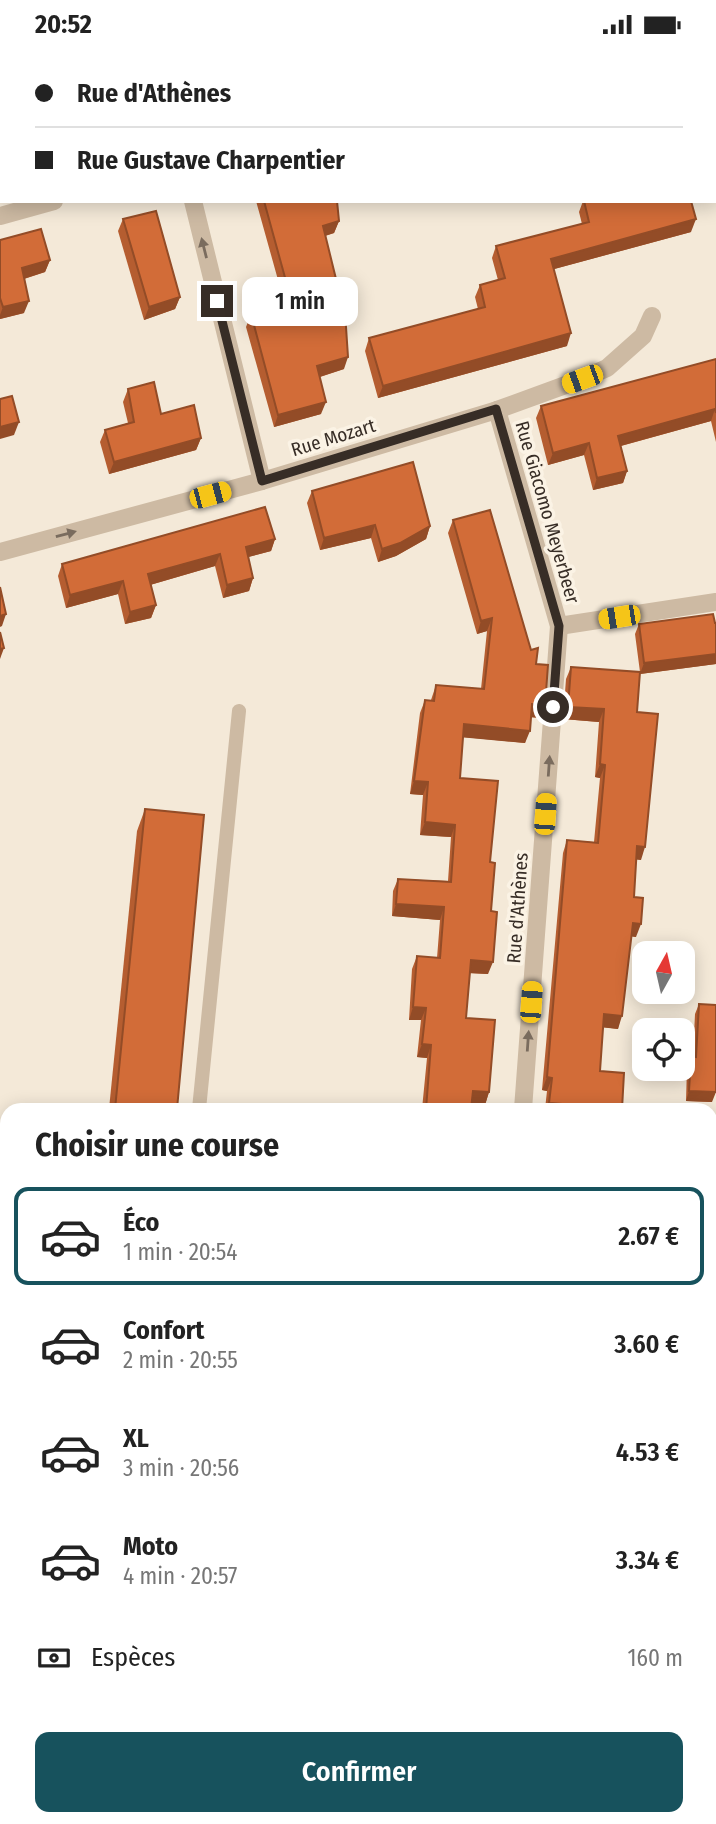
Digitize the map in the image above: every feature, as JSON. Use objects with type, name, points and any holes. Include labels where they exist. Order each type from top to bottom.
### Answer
[{"type":"street","points":[[0,216],[47,203]]},
{"type":"street","points":[[193,203],[262,481]]},
{"type":"street","name":"Rue Mozart","points":[[0,552],[262,481],[496,409],[607,368],[643,336],[652,316]]},
{"type":"street","name":"Rue Giacomo Meyerbeer","points":[[496,409],[559,626]]},
{"type":"street","points":[[559,626],[716,602]]},
{"type":"street","name":"Rue d'Athènes","points":[[523,1103],[559,626]]},
{"type":"lane","points":[[200,1103],[239,711]]},
{"type":"building","points":[[265,203],[337,203],[339,221],[323,226],[337,283],[343,282],[348,357],[317,366],[326,402],[278,415],[251,314],[292,303]]},
{"type":"building","points":[[584,203],[692,203],[696,219],[551,259],[571,333],[383,386],[369,338],[485,307],[480,285],[505,278],[496,246],[589,222]]},
{"type":"building","points":[[156,211],[180,297],[149,307],[123,219]]},
{"type":"building","points":[[41,229],[50,260],[22,268],[29,301],[3,307],[0,298],[0,240]]},
{"type":"building","points":[[716,359],[716,413],[715,409],[618,436],[627,471],[597,478],[589,443],[553,453],[541,406]]},
{"type":"building","points":[[154,382],[161,414],[194,405],[201,438],[114,462],[105,430],[134,422],[128,389]]},
{"type":"building","points":[[12,396],[19,422],[0,427],[0,399]]},
{"type":"building","points":[[413,462],[430,526],[400,543],[382,549],[375,525],[324,538],[312,491]]},
{"type":"building","points":[[265,507],[275,539],[246,547],[253,578],[227,585],[220,554],[148,574],[156,605],[130,612],[123,581],[70,595],[62,564]]},
{"type":"building","points":[[490,510],[531,650],[538,648],[536,664],[548,665],[545,705],[532,704],[530,731],[464,724],[460,778],[498,781],[490,862],[495,863],[491,911],[497,912],[493,962],[471,960],[466,1018],[495,1020],[489,1092],[473,1091],[472,1103],[426,1103],[431,1045],[422,1044],[426,1008],[413,1007],[417,956],[440,958],[444,907],[396,904],[398,879],[451,882],[455,825],[425,822],[428,782],[414,781],[425,700],[434,701],[436,685],[484,689],[492,618],[481,621],[453,520]]},
{"type":"building","points":[[0,587],[6,614],[0,616]]},
{"type":"building","points":[[713,614],[716,623],[716,654],[644,663],[639,624]]},
{"type":"building","points":[[0,632],[4,648],[0,649]]},
{"type":"building","points":[[571,667],[640,672],[637,712],[658,714],[645,847],[637,846],[634,897],[643,898],[641,924],[633,923],[622,1016],[604,1014],[600,1071],[624,1073],[622,1103],[549,1103],[552,1078],[547,1077],[567,840],[598,843],[605,765],[600,764],[604,709],[568,707]]},
{"type":"building","points":[[145,809],[204,815],[178,1103],[116,1103]]},
{"type":"building","points":[[699,1004],[716,1005],[716,1092],[689,1091],[690,1081],[695,1081]]},
{"type":"route","points":[[217,301],[262,481],[496,409],[540,552],[559,626],[553,707]]}]
